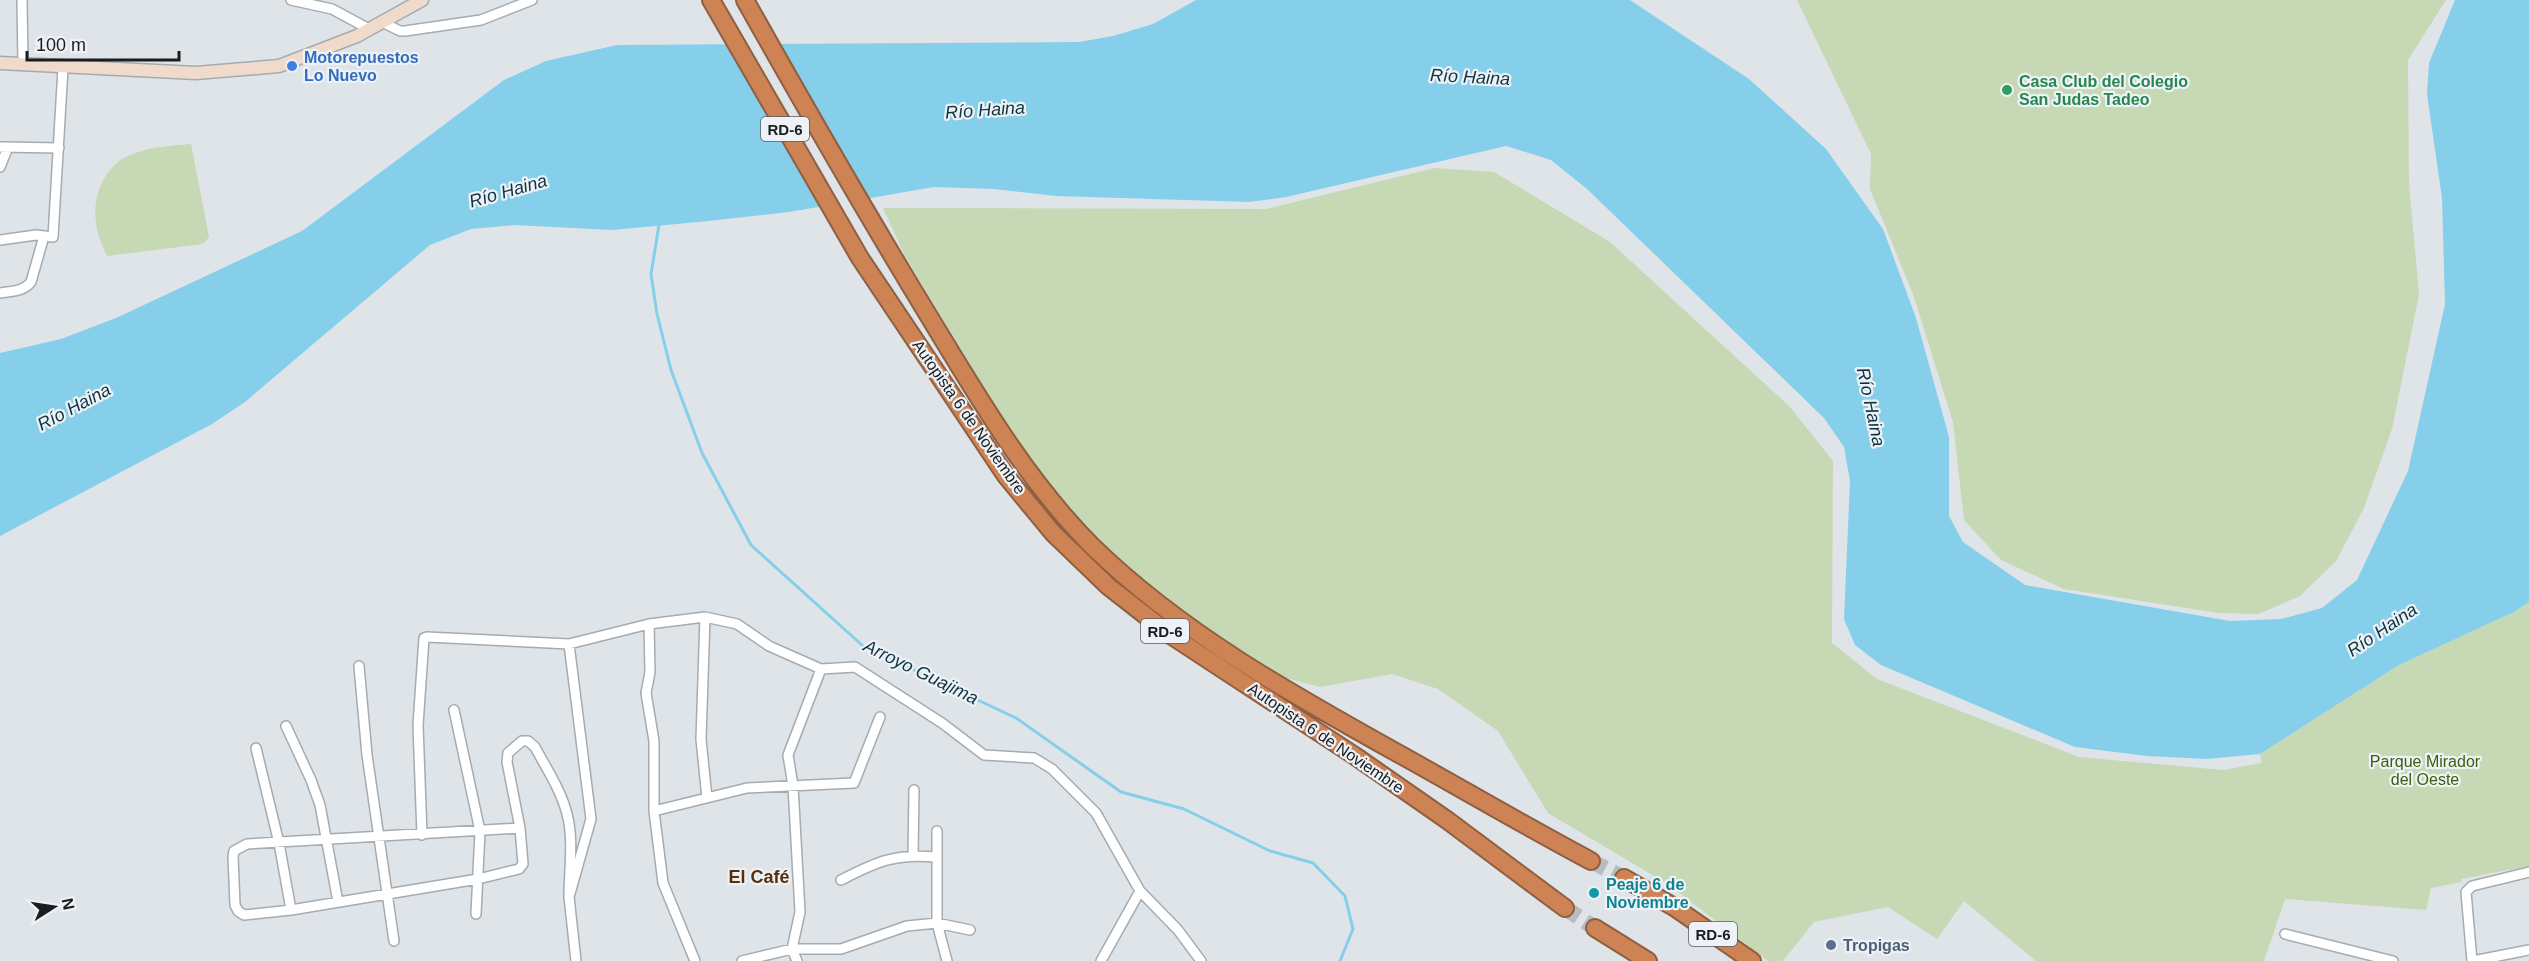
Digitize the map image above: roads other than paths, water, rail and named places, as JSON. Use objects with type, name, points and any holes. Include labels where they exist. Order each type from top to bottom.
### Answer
[{"type":"highway","name":"Autopista 6 de Noviembre","points":[[711,0],[860,258],[1006,476],[1053,533],[1107,586],[1172,636],[1355,756],[1447,820],[1565,908]]},
{"type":"highway","name":"Autopista 6 de Noviembre","points":[[745,0],[878,233],[953,356],[1016,453],[1052,503],[1093,546],[1134,583],[1235,658],[1313,706],[1592,861]]},
{"type":"highway","name":"RD-6","points":[[1624,878],[1674,907],[1752,961]]},
{"type":"highway","points":[[1595,928],[1648,961]]},
{"type":"street","points":[[22,0],[23,65]]},
{"type":"street","points":[[291,0],[332,9],[369,29]]},
{"type":"street","points":[[0,63],[196,73],[279,66],[369,29],[422,0]]},
{"type":"street","points":[[382,22],[400,31],[469,22],[532,0]]},
{"type":"street","points":[[0,240],[53,237],[63,68]]},
{"type":"street","points":[[0,167],[4,147],[58,148]]},
{"type":"street","points":[[0,293],[19,291],[27,288],[32,282],[44,236]]},
{"type":"street","points":[[705,617],[701,739],[707,798]]},
{"type":"street","points":[[422,835],[418,725],[424,639],[427,637],[569,644],[649,624],[705,617],[737,624],[769,646],[821,669],[855,667],[942,723],[984,755],[1034,758],[1052,768],[1096,813],[1140,891],[1178,930],[1201,961]]},
{"type":"street","points":[[649,624],[650,672],[646,693],[654,741],[654,811],[663,883],[695,961]]},
{"type":"street","points":[[568,897],[591,819],[569,644]]},
{"type":"street","points":[[359,666],[367,755],[394,942]]},
{"type":"street","points":[[796,961],[792,949],[800,912],[793,786],[788,755],[821,669]]},
{"type":"street","points":[[454,710],[480,831],[476,914]]},
{"type":"street","points":[[654,811],[747,788],[854,783],[880,717]]},
{"type":"street","points":[[286,726],[311,780],[328,840],[338,902]]},
{"type":"street","points":[[520,828],[247,844],[234,851],[235,905],[244,915],[291,910],[478,879],[522,867],[520,828],[507,762],[508,753],[515,745],[528,741],[535,747],[555,784],[567,814],[571,835],[568,897],[576,961]]},
{"type":"street","points":[[256,748],[279,843],[291,910]]},
{"type":"street","points":[[913,855],[914,790]]},
{"type":"street","points":[[937,831],[937,923],[947,961]]},
{"type":"street","points":[[841,880],[879,861],[913,855],[936,857]]},
{"type":"street","points":[[2529,872],[2472,886],[2466,892],[2473,961],[2529,950]]},
{"type":"street","points":[[1101,961],[1140,891]]},
{"type":"street","points":[[742,961],[792,949],[841,949],[907,926],[937,923],[970,930]]},
{"type":"street","points":[[2285,934],[2393,961]]},
{"type":"water","name":"Río Haina","points":[[1196,0],[1630,0],[1749,79],[1826,149],[1883,229],[1916,318],[1949,437],[1949,516],[1963,542],[2025,585],[2230,621],[2281,619],[2322,608],[2357,580],[2408,471],[2445,304],[2442,198],[2427,94],[2429,63],[2455,0],[2529,0],[2529,602],[2514,612],[2399,665],[2260,754],[2207,759],[2147,756],[2075,747],[1881,665],[1855,645],[1844,619],[1850,481],[1844,447],[1824,418],[1587,189],[1551,160],[1506,146],[1286,197],[1249,202],[1056,196],[994,189],[934,187],[789,212],[612,230],[515,225],[471,229],[430,245],[245,402],[212,424],[0,536],[0,353],[61,339],[116,318],[302,231],[504,80],[546,61],[617,45],[1079,42],[1113,36],[1153,24]]},
{"type":"waterway","name":"Arroyo Guajima","points":[[659,225],[651,274],[657,314],[671,370],[702,453],[751,545],[863,646],[1016,718],[1121,792],[1184,809],[1270,851],[1313,863],[1345,896],[1353,929],[1340,961]]},
{"type":"tunnel","points":[[1591,861],[1624,878]]},
{"type":"tunnel","points":[[1565,908],[1595,928]]},
{"type":"place","name":"Motorepuestos Lo Nuevo","points":[[292,66]]},
{"type":"place","name":"Casa Club del Colegio San Judas Tadeo","points":[[2007,90]]},
{"type":"place","name":"Peaje 6 de Noviembre","points":[[1594,893]]},
{"type":"place","name":"Tropigas","points":[[1831,945]]},
{"type":"district","name":"El Café","points":[[759,877]]},
{"type":"park label","name":"Parque Mirador del Oeste","points":[[2425,770]]}]
